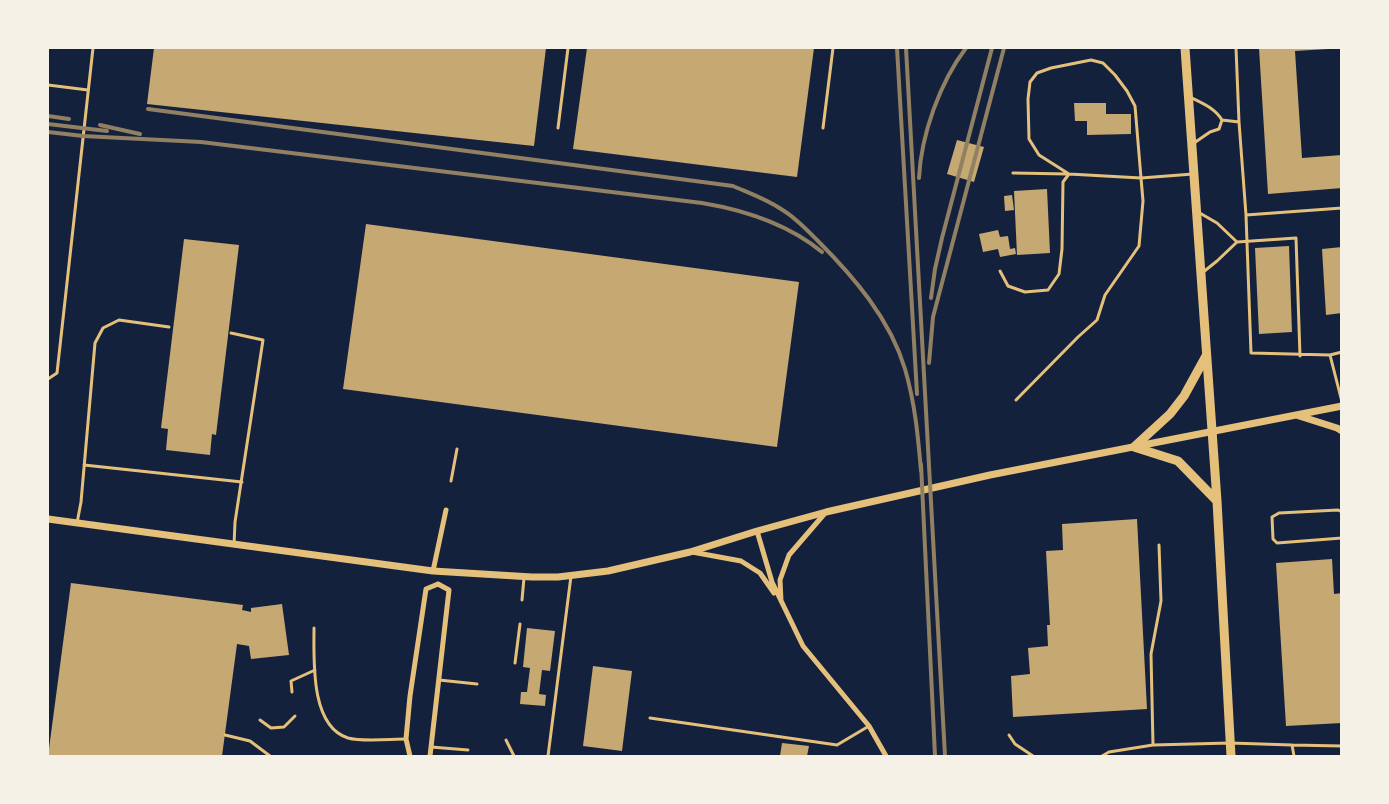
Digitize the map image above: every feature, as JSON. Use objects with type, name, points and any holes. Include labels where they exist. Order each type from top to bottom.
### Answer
[{"type":"main road","points":[[1185,48],[1217,501],[1231,756]]},
{"type":"main road","points":[[1134,447],[1170,414],[1184,396],[1207,356]]},
{"type":"main road","points":[[1134,447],[1178,460],[1217,501]]},
{"type":"street","points":[[48,519],[437,571],[524,577],[571,575],[608,570],[690,552],[826,512],[990,475],[1212,432],[1342,404]]},
{"type":"street","points":[[1295,415],[1342,431]]},
{"type":"street","points":[[438,584],[437,571],[446,510]]},
{"type":"street","points":[[781,604],[780,580],[789,555],[826,512]]},
{"type":"street","points":[[757,531],[772,582],[803,646],[868,726],[886,756]]},
{"type":"street","points":[[690,552],[741,561],[760,573],[781,604]]},
{"type":"street","points":[[430,756],[449,590],[438,584]]},
{"type":"street","points":[[410,756],[406,739],[410,696],[426,589],[438,584]]},
{"type":"lane","points":[[48,379],[58,373],[92,48]]},
{"type":"lane","points":[[558,128],[568,48]]},
{"type":"lane","points":[[823,128],[833,48]]},
{"type":"lane","points":[[1236,48],[1239,122],[1248,240],[1251,353],[1300,356],[1330,355],[1342,352]]},
{"type":"lane","points":[[1016,400],[1078,337],[1098,320],[1105,295],[1139,246],[1143,201],[1135,106],[1128,91],[1103,63],[1091,60],[1051,68],[1037,73],[1030,82],[1028,99],[1029,139],[1039,155],[1069,174]]},
{"type":"lane","points":[[48,85],[88,90]]},
{"type":"lane","points":[[1188,96],[1211,108],[1219,114],[1222,120],[1219,129],[1210,132],[1192,144]]},
{"type":"lane","points":[[1222,120],[1239,122]]},
{"type":"lane","points":[[1013,173],[1141,178],[1194,174]]},
{"type":"lane","points":[[1000,271],[1008,286],[1025,292],[1048,290],[1059,274],[1062,249],[1063,182],[1069,174]]},
{"type":"lane","points":[[1246,215],[1342,208]]},
{"type":"lane","points":[[1197,212],[1217,223],[1237,242]]},
{"type":"lane","points":[[1201,273],[1237,242],[1296,238],[1300,356]]},
{"type":"lane","points":[[76,523],[81,502],[96,343],[103,328],[119,320],[169,327]]},
{"type":"lane","points":[[231,333],[263,340],[235,522],[234,545]]},
{"type":"lane","points":[[1330,355],[1342,404]]},
{"type":"lane","points":[[451,481],[457,449]]},
{"type":"lane","points":[[84,465],[242,482]]},
{"type":"lane","points":[[1342,512],[1338,510],[1279,513],[1272,517],[1273,539],[1277,543],[1342,538]]},
{"type":"lane","points":[[1153,745],[1151,654],[1161,601],[1159,545]]},
{"type":"lane","points":[[548,756],[571,575]]},
{"type":"lane","points":[[522,600],[524,577]]},
{"type":"lane","points":[[515,663],[520,624]]},
{"type":"lane","points":[[314,628],[315,670],[320,710],[330,726],[348,738],[406,739]]},
{"type":"lane","points":[[292,692],[291,681],[315,670]]},
{"type":"lane","points":[[438,679],[477,684]]},
{"type":"lane","points":[[260,720],[271,728],[284,727],[294,716]]},
{"type":"lane","points":[[650,718],[837,745],[868,726]]},
{"type":"lane","points":[[225,735],[250,741],[270,756]]},
{"type":"lane","points":[[1010,735],[1015,744],[1033,756]]},
{"type":"lane","points":[[506,740],[514,756]]},
{"type":"lane","points":[[1102,756],[1109,752],[1153,745],[1230,743],[1342,746]]},
{"type":"lane","points":[[1292,745],[1294,756]]},
{"type":"lane","points":[[431,747],[468,750]]},
{"type":"building","points":[[154,48],[546,48],[534,146],[147,104]]},
{"type":"building","points":[[587,48],[814,48],[797,177],[573,149]]},
{"type":"building","points":[[1259,48],[1328,48],[1295,51],[1302,158],[1342,155],[1342,188],[1268,194]]},
{"type":"building","points":[[1074,103],[1106,103],[1106,114],[1131,114],[1131,134],[1087,135],[1087,121],[1075,121]]},
{"type":"building","points":[[957,140],[984,147],[974,182],[947,174]]},
{"type":"building","points":[[1047,189],[1050,253],[1017,255],[1014,191]]},
{"type":"building","points":[[1012,195],[1014,210],[1005,211],[1004,196]]},
{"type":"building","points":[[366,224],[799,282],[777,447],[343,389]]},
{"type":"building","points":[[998,230],[1000,237],[1008,236],[1010,249],[1015,248],[1016,254],[1000,257],[998,249],[983,252],[979,234]]},
{"type":"building","points":[[184,239],[239,245],[216,435],[212,434],[210,455],[166,450],[168,429],[161,428]]},
{"type":"building","points":[[1289,246],[1292,332],[1259,334],[1255,248]]},
{"type":"building","points":[[1342,247],[1342,313],[1326,315],[1322,249]]},
{"type":"building","points":[[1137,519],[1147,709],[1013,717],[1011,676],[1030,674],[1028,648],[1048,646],[1047,625],[1050,625],[1046,551],[1063,550],[1062,524]]},
{"type":"building","points":[[1332,559],[1334,594],[1342,593],[1342,723],[1286,726],[1276,563]]},
{"type":"building","points":[[71,583],[243,605],[242,610],[251,612],[251,608],[282,604],[289,655],[251,659],[249,646],[237,644],[222,756],[48,756]]},
{"type":"building","points":[[527,628],[555,631],[550,671],[542,670],[539,694],[546,695],[545,706],[520,704],[521,692],[527,692],[530,668],[523,667]]},
{"type":"building","points":[[593,666],[632,671],[622,751],[583,746]]},
{"type":"building","points":[[782,743],[809,746],[807,756],[780,756]]},
{"type":"railway","points":[[897,48],[917,394]]},
{"type":"railway","points":[[906,48],[945,756]]},
{"type":"railway","points":[[919,178],[928,127],[940,93],[966,48]]},
{"type":"railway","points":[[931,298],[942,238],[992,48]]},
{"type":"railway","points":[[929,363],[933,317],[1004,48]]},
{"type":"railway","points":[[148,109],[733,186],[763,199],[786,212],[810,232],[857,284],[890,333],[905,369],[911,394],[916,420],[921,471]]},
{"type":"railway","points":[[48,116],[69,119]]},
{"type":"railway","points":[[48,124],[107,131]]},
{"type":"railway","points":[[100,125],[140,134]]},
{"type":"railway","points":[[48,132],[83,136],[201,142],[702,203],[749,214],[780,226],[809,242],[822,252]]},
{"type":"railway","points":[[921,464],[935,756]]}]
